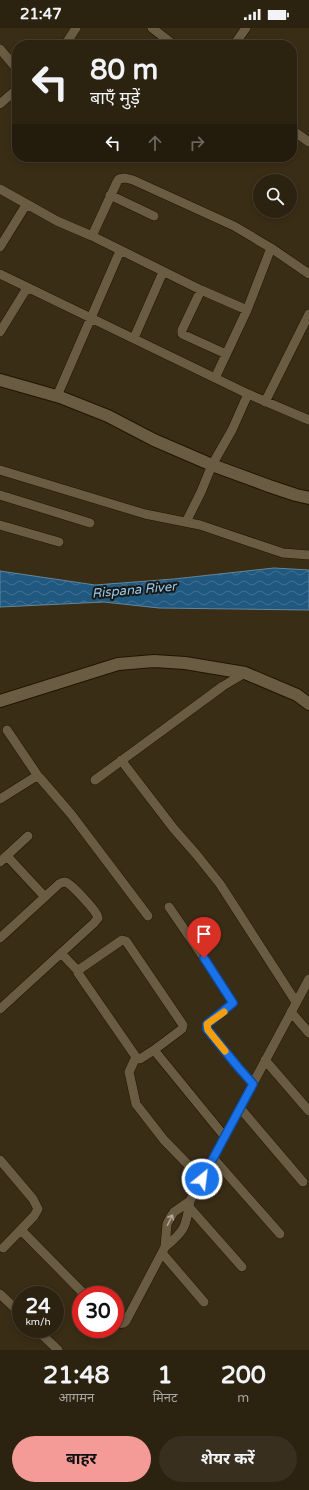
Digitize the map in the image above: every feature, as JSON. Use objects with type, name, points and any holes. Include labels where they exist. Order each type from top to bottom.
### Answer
[{"type":"main road","points":[[0,380],[57,396],[108,416],[154,440],[212,465],[309,498]]},
{"type":"main road","points":[[0,701],[118,664],[142,661],[185,663],[244,674],[296,695],[309,704]]},
{"type":"street","points":[[68,40],[76,28]]},
{"type":"street","points":[[152,28],[168,40]]},
{"type":"street","points":[[238,40],[246,28]]},
{"type":"street","points":[[0,49],[12,63]]},
{"type":"street","points":[[0,104],[12,93]]},
{"type":"street","points":[[297,134],[309,142]]},
{"type":"street","points":[[92,236],[110,195],[119,179],[125,178],[133,180],[234,226],[271,248],[309,274]]},
{"type":"street","points":[[0,189],[26,205],[163,272],[247,310]]},
{"type":"street","points":[[110,195],[154,216]]},
{"type":"street","points":[[0,247],[26,205]]},
{"type":"street","points":[[215,378],[247,310],[271,248]]},
{"type":"street","points":[[57,396],[90,317],[120,251]]},
{"type":"street","points":[[134,338],[163,272]]},
{"type":"street","points":[[0,274],[248,394],[309,420]]},
{"type":"street","points":[[0,332],[27,288]]},
{"type":"street","points":[[201,290],[182,330],[182,334],[226,354]]},
{"type":"street","points":[[265,402],[309,314]]},
{"type":"street","points":[[186,522],[202,492],[212,465],[232,430],[248,394]]},
{"type":"street","points":[[0,470],[145,514],[186,522],[248,540],[283,553],[309,555]]},
{"type":"street","points":[[0,495],[90,523]]},
{"type":"street","points":[[0,525],[59,542]]},
{"type":"street","points":[[95,780],[224,686],[244,674]]},
{"type":"street","points":[[7,730],[38,776],[71,814],[148,916]]},
{"type":"street","points":[[121,760],[174,829],[220,884],[296,1002]]},
{"type":"street","points":[[0,799],[38,776]]},
{"type":"street","points":[[28,836],[3,859],[45,897]]},
{"type":"street","points":[[0,938],[62,882],[67,883],[97,915],[94,923],[0,1009]]},
{"type":"street","points":[[169,907],[233,1003],[207,1024],[208,1030],[253,1084]]},
{"type":"street","points":[[61,953],[78,972],[136,1057],[140,1059],[182,1029],[183,1025],[126,941],[122,940],[78,972]]},
{"type":"street","points":[[163,1250],[182,1232],[186,1224],[189,1204],[309,979]]},
{"type":"street","points":[[291,1012],[309,1033]]},
{"type":"street","points":[[154,1050],[225,1137]]},
{"type":"street","points":[[136,1057],[129,1072],[136,1104],[164,1140],[202,1179]]},
{"type":"street","points":[[266,1060],[309,1111]]},
{"type":"street","points":[[240,1108],[303,1182]]},
{"type":"street","points":[[213,1158],[280,1234]]},
{"type":"street","points":[[0,1160],[33,1199],[38,1209],[34,1216],[21,1230],[1,1248]]},
{"type":"street","points":[[124,1323],[163,1250],[167,1224],[170,1218],[174,1212],[189,1204]]},
{"type":"street","points":[[189,1204],[242,1267]]},
{"type":"street","points":[[21,1230],[76,1286]]},
{"type":"street","points":[[163,1250],[204,1302]]},
{"type":"street","points":[[0,1294],[12,1305]]},
{"type":"street","points":[[45,1338],[58,1350]]},
{"type":"water","name":"Rispana River","points":[[274,568],[309,570],[309,610],[159,608],[104,602],[0,607],[0,571],[95,585],[174,579]]},
{"type":"slow traffic","points":[[224,1012],[207,1024],[207,1029],[225,1051]]},
{"type":"route","points":[[202,1179],[253,1084],[207,1029],[207,1024],[233,1003],[204,958]]}]
